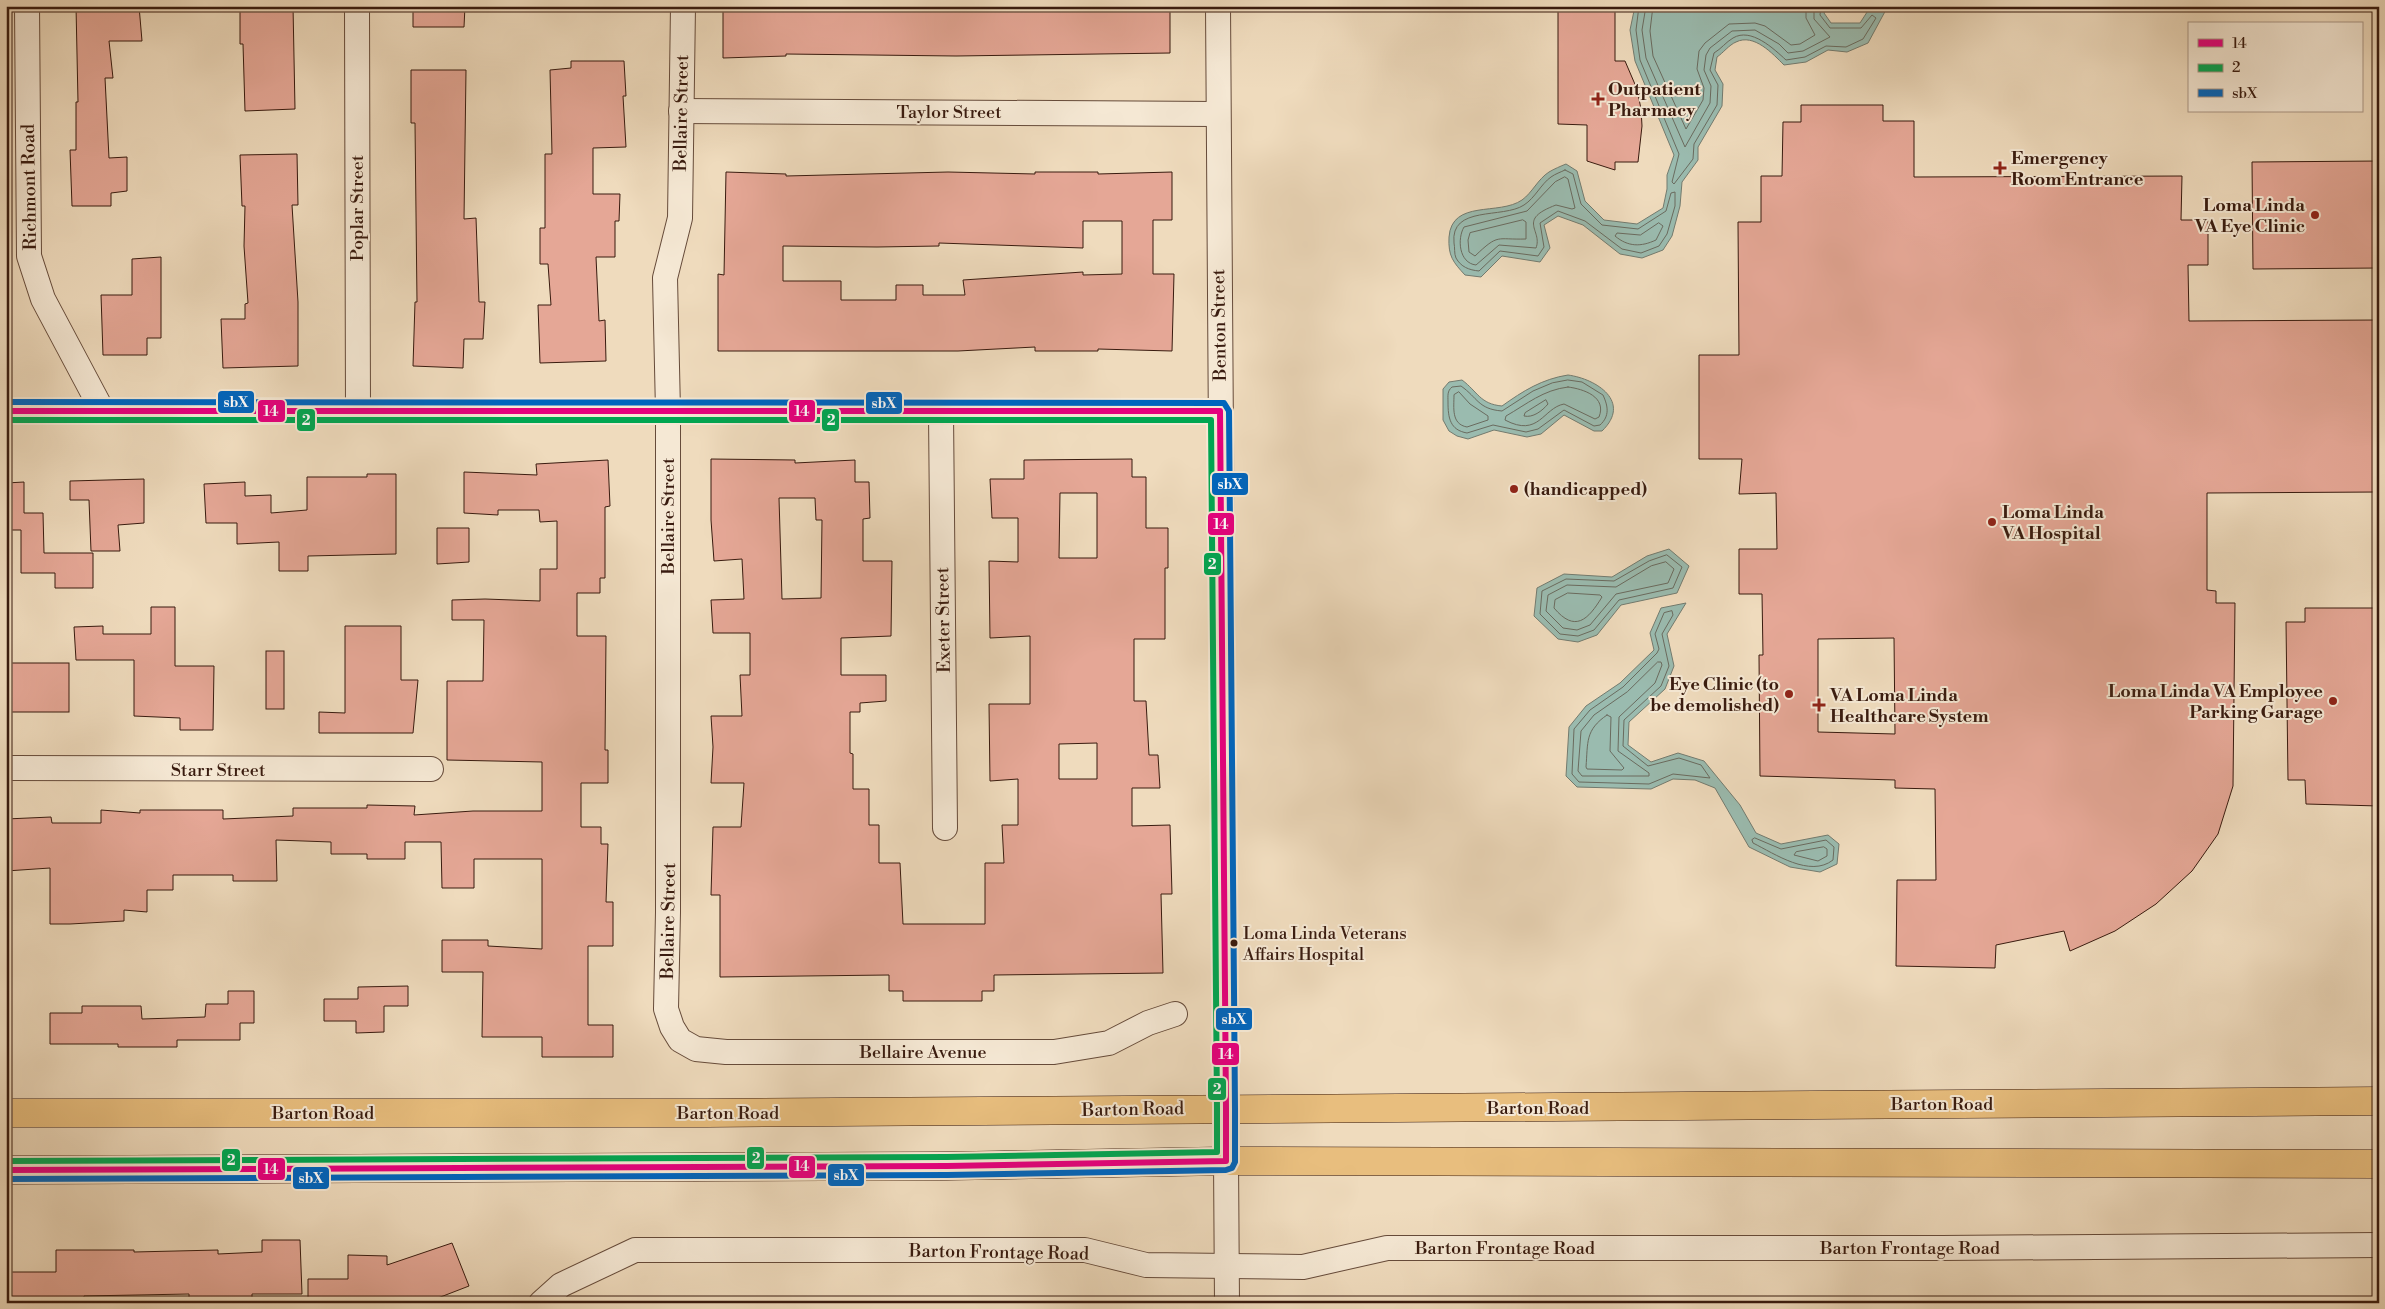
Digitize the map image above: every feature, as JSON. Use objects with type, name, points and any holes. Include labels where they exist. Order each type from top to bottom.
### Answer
[{"type":"main road","name":"Barton Road","points":[[6,1114],[707,1113],[2379,1100]]},
{"type":"main road","points":[[6,1170],[947,1166],[1226,1161],[2379,1164]]},
{"type":"street","name":"Richmont Road","points":[[27,6],[29,256],[43,298],[102,410]]},
{"type":"street","name":"Poplar Street","points":[[357,6],[358,410]]},
{"type":"street","name":"Bellaire Street","points":[[672,1028],[666,1009],[668,912],[668,411],[665,278],[680,218],[683,6]]},
{"type":"street","name":"Benton Street","points":[[1218,6],[1217,114],[1227,1303]]},
{"type":"street","name":"Taylor Street","points":[[681,110],[1217,114]]},
{"type":"street","points":[[6,411],[358,410],[941,413],[1220,411]]},
{"type":"street","name":"Exeter Street","points":[[941,413],[945,828]]},
{"type":"street","name":"Starr Street","points":[[6,768],[431,769]]},
{"type":"street","name":"Bellaire Avenue","points":[[672,1028],[680,1040],[696,1049],[726,1052],[1054,1052],[1109,1043],[1148,1023],[1175,1014]]},
{"type":"street","name":"Barton Frontage Road","points":[[540,1303],[561,1285],[635,1250],[1085,1250],[1146,1265],[1304,1267],[1387,1248],[1952,1248],[2379,1245]]},
{"type":"water","points":[[1635,6],[1826,6],[1824,13],[1831,23],[1860,23],[1871,6],[1888,6],[1868,43],[1847,52],[1828,50],[1806,62],[1784,65],[1763,46],[1750,40],[1743,40],[1733,43],[1717,57],[1715,70],[1723,84],[1722,106],[1698,147],[1698,160],[1682,182],[1680,206],[1672,236],[1663,250],[1642,258],[1620,254],[1583,225],[1558,216],[1544,225],[1550,248],[1540,262],[1502,256],[1481,277],[1465,275],[1454,262],[1449,249],[1452,225],[1458,217],[1478,210],[1512,205],[1529,194],[1545,175],[1566,164],[1577,171],[1585,201],[1604,220],[1637,224],[1663,208],[1667,189],[1667,175],[1674,155],[1635,61],[1630,30]]},
{"type":"water","points":[[1568,375],[1590,381],[1607,394],[1612,402],[1613,411],[1610,420],[1602,431],[1594,431],[1564,415],[1541,434],[1527,437],[1494,430],[1468,439],[1457,436],[1449,431],[1443,420],[1443,389],[1449,382],[1462,380],[1484,400],[1502,406],[1533,386],[1550,379]]},
{"type":"water","points":[[1669,549],[1689,566],[1677,593],[1621,605],[1597,635],[1578,642],[1558,639],[1534,616],[1537,588],[1564,574],[1612,577],[1647,556]]},
{"type":"water","points":[[1686,603],[1667,634],[1674,666],[1665,689],[1629,722],[1628,745],[1651,762],[1678,753],[1704,761],[1740,805],[1756,833],[1781,844],[1828,835],[1839,844],[1837,864],[1820,872],[1790,867],[1749,847],[1715,788],[1695,780],[1673,779],[1651,789],[1577,787],[1566,776],[1569,727],[1586,706],[1620,683],[1654,650],[1650,633],[1661,608]]},
{"type":"building","points":[[76,6],[139,6],[142,41],[109,41],[113,78],[105,78],[109,158],[127,157],[127,191],[111,193],[111,206],[72,206],[70,150],[76,150],[76,102],[78,102]]},
{"type":"building","points":[[240,6],[293,6],[295,109],[245,111],[243,44],[240,44]]},
{"type":"building","points":[[413,6],[465,6],[464,27],[413,27]]},
{"type":"building","points":[[723,6],[1170,6],[1170,53],[956,56],[786,54],[786,56],[723,58]]},
{"type":"building","name":"Outpatient Pharmacy","points":[[1558,9],[1615,10],[1615,61],[1625,61],[1637,89],[1641,109],[1642,126],[1638,162],[1615,162],[1615,170],[1587,161],[1587,125],[1558,124]]},
{"type":"building","points":[[571,61],[624,61],[626,96],[623,96],[626,147],[593,148],[593,194],[620,194],[619,221],[615,221],[615,257],[596,257],[599,321],[605,320],[606,361],[540,363],[538,305],[551,305],[548,264],[540,264],[540,228],[545,228],[545,154],[552,154],[550,70],[571,68]]},
{"type":"building","points":[[411,70],[466,70],[464,219],[476,218],[479,302],[485,302],[483,339],[464,339],[463,368],[413,366],[415,302],[417,302],[415,123],[411,123]]},
{"type":"building","name":"Loma Linda VA Hospital","points":[[1801,105],[1883,105],[1883,121],[1914,121],[1914,177],[2182,176],[2181,220],[2208,220],[2208,265],[2188,265],[2189,321],[2378,320],[2378,492],[2207,493],[2207,590],[2216,591],[2216,603],[2235,603],[2233,786],[2218,834],[2192,871],[2156,904],[2115,931],[2070,951],[2064,931],[1996,945],[1995,968],[1896,966],[1897,880],[1936,880],[1935,789],[1895,788],[1895,780],[1760,776],[1759,655],[1763,655],[1762,594],[1739,594],[1739,549],[1777,549],[1776,493],[1739,494],[1742,459],[1699,459],[1699,355],[1739,355],[1738,222],[1761,222],[1761,176],[1782,176],[1783,122],[1801,122]],"holes":[[[1894,638],[1895,734],[1818,732],[1818,639]]]},
{"type":"building","points":[[297,154],[298,205],[292,205],[298,302],[298,366],[223,368],[221,319],[245,319],[245,304],[248,303],[244,246],[245,206],[242,206],[240,155]]},
{"type":"building","name":"Loma Linda VA Eye Clinic","points":[[2379,161],[2379,268],[2253,269],[2252,162]]},
{"type":"building","points":[[726,172],[786,174],[786,176],[948,172],[1035,174],[1035,172],[1098,172],[1098,174],[1172,172],[1172,220],[1153,220],[1153,274],[1174,274],[1172,351],[1098,349],[1098,351],[1035,351],[1035,347],[958,351],[718,351],[718,274],[724,275]],"holes":[[[1083,221],[1122,221],[1122,274],[1083,275],[1083,272],[963,280],[965,295],[923,295],[923,285],[896,285],[896,300],[841,300],[841,281],[783,281],[783,246],[939,246],[939,243],[1083,248]]]},
{"type":"building","points":[[161,257],[161,338],[147,338],[147,355],[103,355],[101,295],[132,295],[132,259]]},
{"type":"building","points":[[711,459],[795,460],[795,463],[855,460],[855,482],[869,482],[870,518],[863,519],[863,561],[892,561],[891,636],[841,638],[841,675],[886,675],[886,701],[860,703],[860,712],[850,712],[850,753],[853,754],[853,789],[869,789],[869,825],[879,825],[879,863],[900,863],[903,924],[985,924],[985,863],[1004,863],[1002,825],[1018,825],[1018,779],[990,781],[989,704],[1030,704],[1030,636],[990,638],[989,561],[1018,562],[1018,518],[992,518],[990,479],[1024,479],[1024,460],[1132,459],[1132,477],[1146,477],[1146,528],[1168,528],[1168,568],[1165,568],[1165,639],[1134,639],[1134,701],[1146,701],[1149,755],[1158,755],[1160,788],[1132,788],[1132,826],[1170,825],[1172,894],[1161,894],[1163,973],[994,975],[994,991],[982,991],[982,1001],[903,1001],[903,991],[889,991],[889,975],[720,977],[720,895],[711,895],[713,827],[741,827],[744,783],[711,783],[713,747],[711,716],[742,716],[740,675],[750,675],[750,633],[713,633],[711,600],[744,599],[742,559],[714,561],[711,520]],"holes":[[[1060,493],[1097,493],[1097,558],[1059,558]],[[779,498],[815,498],[816,520],[822,520],[821,598],[782,599]],[[1097,743],[1097,779],[1059,779],[1059,744]]]},
{"type":"building","points":[[608,460],[610,506],[605,507],[605,578],[600,578],[600,593],[577,593],[577,636],[606,636],[605,750],[608,750],[608,783],[581,783],[581,827],[601,827],[601,844],[608,844],[606,902],[613,902],[613,946],[588,946],[588,1025],[613,1025],[613,1057],[542,1057],[542,1037],[482,1037],[483,972],[442,972],[442,940],[488,940],[488,946],[542,949],[542,859],[474,859],[474,888],[442,888],[441,842],[405,842],[405,859],[367,859],[367,854],[331,854],[331,842],[276,840],[277,881],[233,881],[233,875],[173,875],[173,890],[147,890],[147,912],[124,910],[124,921],[70,924],[50,924],[50,868],[6,871],[6,819],[51,817],[52,823],[101,823],[101,810],[140,813],[140,810],[223,810],[223,819],[293,816],[293,808],[367,808],[367,805],[415,806],[414,815],[473,811],[542,811],[542,762],[447,760],[447,681],[483,681],[484,620],[452,620],[452,600],[540,601],[540,569],[557,569],[557,521],[540,522],[539,510],[498,510],[498,515],[464,513],[464,472],[537,475],[536,464]]},
{"type":"building","points":[[367,474],[396,474],[396,554],[308,556],[308,571],[279,571],[279,542],[237,544],[237,523],[206,523],[204,484],[245,482],[245,496],[271,495],[271,513],[307,510],[307,477],[367,477]]},
{"type":"building","points":[[144,479],[144,523],[118,525],[120,551],[91,551],[89,500],[70,500],[70,481]]},
{"type":"building","points":[[24,482],[24,513],[43,513],[44,553],[93,553],[93,588],[55,588],[55,573],[21,573],[21,530],[6,530],[6,483]]},
{"type":"building","points":[[437,528],[469,528],[469,562],[437,564]]},
{"type":"building","points":[[151,607],[175,607],[175,666],[214,666],[213,730],[180,730],[180,718],[134,716],[134,660],[76,660],[74,627],[103,626],[103,634],[151,634]]},
{"type":"building","name":"Loma Linda VA Employee Parking Garage","points":[[2305,608],[2379,608],[2379,806],[2306,804],[2305,780],[2288,780],[2286,622],[2305,622]]},
{"type":"building","points":[[345,626],[401,626],[401,680],[418,680],[413,733],[319,733],[319,712],[345,713]]},
{"type":"building","points":[[266,651],[284,651],[284,709],[266,709]]},
{"type":"building","points":[[6,663],[69,663],[69,712],[6,712]]},
{"type":"building","points":[[408,986],[408,1006],[384,1006],[384,1032],[356,1033],[356,1021],[324,1021],[324,999],[358,999],[358,987]]},
{"type":"building","points":[[228,991],[254,991],[254,1023],[240,1023],[240,1040],[177,1040],[177,1047],[118,1047],[118,1044],[50,1044],[50,1013],[82,1013],[82,1006],[141,1006],[142,1019],[205,1017],[206,1004],[228,1004]]},
{"type":"building","points":[[262,1240],[300,1240],[302,1294],[252,1294],[252,1303],[189,1303],[189,1294],[84,1296],[84,1303],[6,1303],[6,1272],[56,1272],[56,1250],[134,1250],[134,1252],[218,1250],[218,1254],[262,1252]]},
{"type":"building","points":[[452,1243],[469,1286],[425,1303],[308,1303],[308,1279],[348,1279],[348,1255],[387,1256],[387,1265]]},
{"type":"transit line","name":"sbX","points":[[6,402],[1224,403],[1229,411],[1235,1108],[1235,1162],[1232,1168],[1226,1170],[947,1175],[6,1179]]},
{"type":"transit line","name":"14","points":[[6,411],[1220,411],[1226,1108],[1226,1161],[947,1166],[6,1170]]},
{"type":"transit line","name":"2","points":[[6,420],[1211,420],[1217,1108],[1217,1152],[947,1157],[6,1161]]},
{"type":"place","name":"Outpatient Pharmacy","points":[[1598,99]]},
{"type":"place","name":"Emergency Room Entrance","points":[[2000,168]]},
{"type":"place","name":"Loma Linda VA Eye Clinic","points":[[2315,215]]},
{"type":"place","name":"(handicapped)","points":[[1514,489]]},
{"type":"place","name":"Loma Linda VA Hospital","points":[[1992,522]]},
{"type":"place","name":"Eye Clinic (to be demolished)","points":[[1789,694]]},
{"type":"place","name":"Loma Linda VA Employee Parking Garage","points":[[2333,701]]},
{"type":"place","name":"VA Loma Linda Healthcare System","points":[[1819,705]]},
{"type":"place","name":"Loma Linda Veterans Affairs Hospital","points":[[1234,943]]}]
